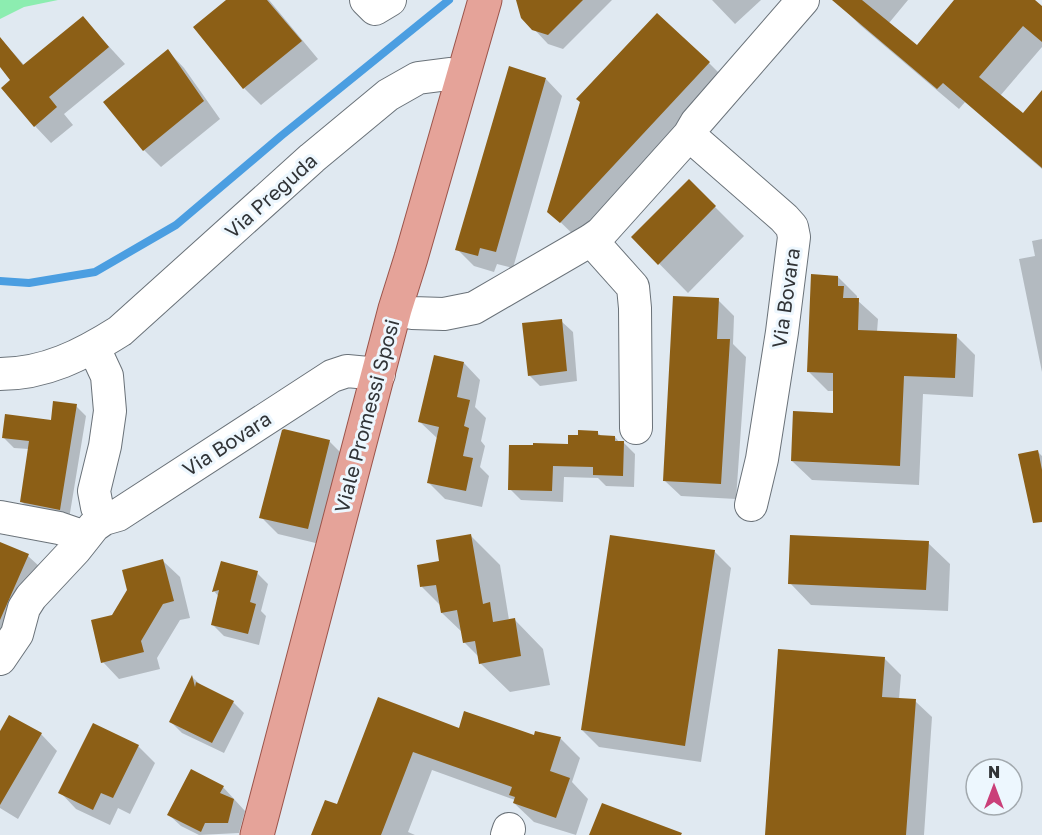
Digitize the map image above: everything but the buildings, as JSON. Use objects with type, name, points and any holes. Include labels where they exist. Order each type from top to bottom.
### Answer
[{"type":"main road","name":"Viale Promessi Sposi","points":[[257,835],[395,309],[484,3]]},
{"type":"street","points":[[366,0],[375,9],[390,0]]},
{"type":"street","points":[[395,309],[412,313],[444,314],[474,308],[601,233],[689,135],[696,123],[803,0]]},
{"type":"street","name":"Via Preguda","points":[[0,374],[38,370],[58,365],[94,348],[120,331],[312,158],[388,95],[418,78],[449,74],[463,76]]},
{"type":"street","name":"Via Bovara","points":[[689,135],[784,218],[792,227],[794,237],[762,459],[751,505]]},
{"type":"street","points":[[591,240],[633,287],[636,428]]},
{"type":"street","points":[[0,517],[59,528],[94,528],[98,507],[94,491],[105,446],[110,411],[107,376],[94,348]]},
{"type":"street","name":"Via Bovara","points":[[0,659],[17,634],[28,601],[94,528],[118,515],[332,376],[347,371],[379,374]]},
{"type":"green space","points":[[0,0],[58,0],[24,7],[0,19]]},
{"type":"waterway","points":[[0,281],[29,283],[95,272],[176,225],[281,136],[449,0]]}]
